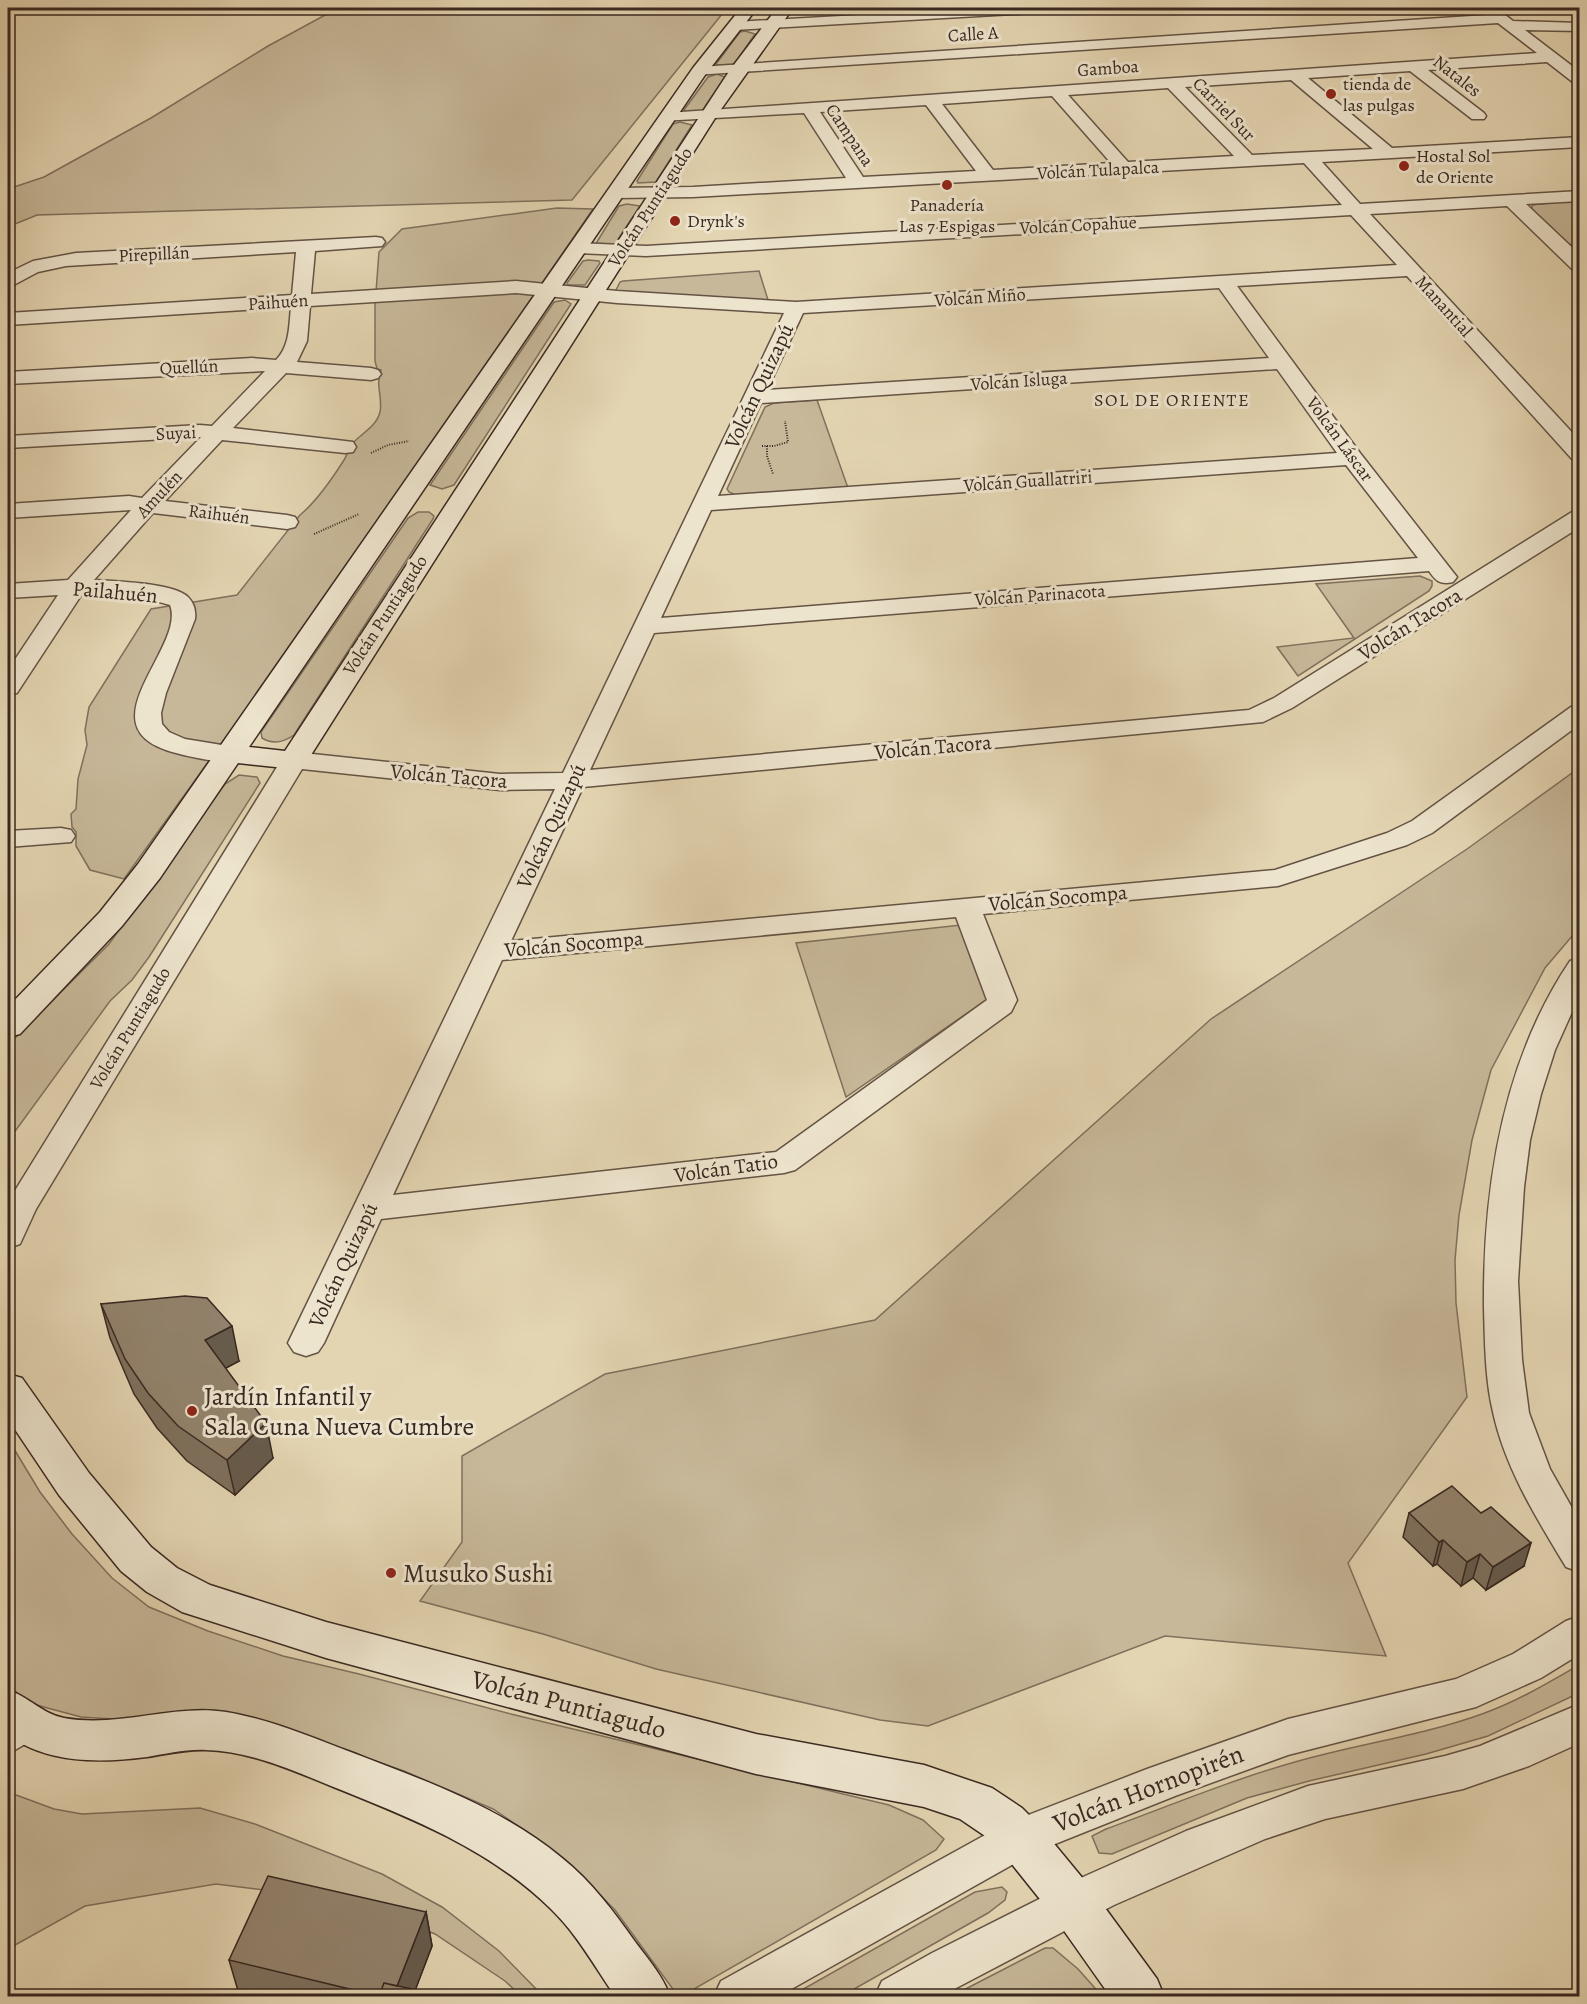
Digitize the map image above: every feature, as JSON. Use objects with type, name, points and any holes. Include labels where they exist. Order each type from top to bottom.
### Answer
[{"type":"main road","name":"Volcán Puntiagudo","points":[[12,1019],[131,895],[231,754],[699,72],[749,8]]},
{"type":"main road","name":"Volcán Puntiagudo","points":[[294,760],[708,115],[738,70],[785,8]]},
{"type":"main road","points":[[407,497],[458,503]]},
{"type":"main road","name":"Volcán Tacora","points":[[231,754],[294,760]]},
{"type":"main road","name":"Volcán Puntiagudo","points":[[8,1389],[74,1485],[136,1559],[162,1580],[197,1599],[326,1640],[756,1754],[943,1792],[982,1807],[1005,1823],[1020,1838],[1072,1902],[1139,1996]]},
{"type":"main road","points":[[16,1727],[55,1736],[93,1740],[208,1730],[290,1749],[408,1795],[461,1819],[512,1849],[550,1877],[584,1913],[645,1996]]},
{"type":"street","points":[[735,26],[771,26],[1050,8]]},
{"type":"street","points":[[1488,8],[1580,80]]},
{"type":"street","name":"Calle A","points":[[699,72],[1506,21],[1580,27]]},
{"type":"street","name":"Gamboa","points":[[667,118],[1413,66],[1556,61],[1580,66]]},
{"type":"street","name":"Natales","points":[[1413,66],[1478,116]]},
{"type":"street","points":[[1295,75],[1388,153]]},
{"type":"street","name":"Carriel Sur","points":[[1172,83],[1248,161]]},
{"type":"street","points":[[1056,91],[1124,168]]},
{"type":"street","points":[[931,100],[989,176]]},
{"type":"street","name":"Campana","points":[[809,108],[858,183]]},
{"type":"street","name":"Volcán Tulapalca","points":[[616,193],[659,194],[1580,142]]},
{"type":"street","name":"Manantial","points":[[1309,158],[1580,454]]},
{"type":"street","name":"Volcán Copahue","points":[[577,248],[622,250],[1580,196]]},
{"type":"street","points":[[1510,200],[1572,251],[1580,266]]},
{"type":"street","name":"Pirepillán","points":[[8,282],[26,268],[56,261],[376,242]]},
{"type":"street","points":[[300,301],[306,246]]},
{"type":"street","name":"Volcán Miño","points":[[548,290],[796,309],[1412,270]]},
{"type":"street","name":"Volcán Láscar","points":[[1224,282],[1352,458],[1458,594]]},
{"type":"street","name":"Paihuén","points":[[8,319],[502,288],[548,290]]},
{"type":"street","name":"Amulén","points":[[8,688],[76,586],[147,506],[292,355],[297,341],[300,301]]},
{"type":"street","name":"Volcán Quizapú","points":[[306,1343],[796,309]]},
{"type":"street","name":"Volcán Isluga","points":[[754,398],[1284,363]]},
{"type":"street","name":"Quellún","points":[[8,378],[252,364],[371,374]]},
{"type":"street","name":"Suyai","points":[[8,442],[200,431],[345,447]]},
{"type":"street","name":"Volcán Guallatriri","points":[[704,504],[1352,458]]},
{"type":"street","name":"Raihuén","points":[[8,511],[129,503],[286,522]]},
{"type":"street","name":"Volcán Tacora","points":[[294,760],[500,782],[538,783],[1254,717],[1283,704],[1580,517]]},
{"type":"street","name":"Volcán Parinacota","points":[[646,626],[1435,564]]},
{"type":"street","name":"Pailahuén","points":[[8,591],[76,586],[152,593],[171,597],[182,603],[183,621],[148,713],[149,725],[160,737],[174,744],[231,754]]},
{"type":"street","name":"Volcán Socompa","points":[[492,952],[1264,879],[1294,874],[1397,839],[1422,827],[1580,712]]},
{"type":"street","name":"Volcán Puntiagudo","points":[[8,1236],[20,1209],[294,760]]},
{"type":"street","points":[[8,838],[61,836]]},
{"type":"street","name":"Volcán Tatio","points":[[370,1209],[784,1162],[1000,1005],[1002,1000],[966,907]]},
{"type":"street","points":[[1580,967],[1556,1012],[1529,1077],[1509,1173],[1504,1212],[1501,1289],[1504,1373],[1511,1413],[1536,1479],[1580,1557]]},
{"type":"street","name":"Volcán Hornopirén","points":[[737,1996],[1020,1838],[1120,1798],[1288,1737],[1462,1695],[1527,1666],[1580,1633]]},
{"type":"street","points":[[898,1996],[1018,1929],[1072,1902],[1142,1870],[1259,1822],[1311,1804],[1457,1771],[1520,1751],[1580,1722]]},
{"type":"path","points":[[345,447],[366,454],[399,442],[419,440]]},
{"type":"shaded area","points":[[338,8],[727,8],[572,200],[37,215],[8,227],[8,189],[44,177],[151,118],[268,46]]},
{"type":"shaded area","points":[[740,32],[755,34],[734,65],[716,64]]},
{"type":"shaded area","points":[[717,74],[725,77],[702,111],[686,112],[684,110],[708,77]]},
{"type":"shaded area","points":[[680,122],[692,125],[656,182],[638,183],[637,181],[673,124]]},
{"type":"shaded area","points":[[1579,200],[1579,246],[1569,244],[1532,209],[1532,205]]},
{"type":"shaded area","points":[[627,204],[640,206],[615,244],[595,245],[619,206]]},
{"type":"shaded area","points":[[557,208],[593,209],[288,651],[124,879],[90,870],[76,846],[76,832],[72,827],[71,814],[76,809],[78,779],[87,745],[85,730],[89,707],[151,609],[237,595],[300,515],[324,489],[352,444],[376,421],[381,407],[379,376],[381,370],[377,369],[375,361],[375,305],[379,252],[402,229]]},
{"type":"shaded area","points":[[583,261],[600,263],[585,285],[568,285],[567,283]]},
{"type":"shaded area","points":[[759,271],[768,300],[615,292],[620,282],[623,281]]},
{"type":"shaded area","points":[[565,300],[571,304],[454,485],[442,489],[430,485],[554,302]]},
{"type":"shaded area","points":[[817,400],[848,488],[738,496],[729,492],[727,489],[765,407],[774,403]]},
{"type":"shaded area","points":[[418,512],[429,512],[434,516],[433,519],[294,735],[278,742],[262,738],[261,732],[408,518]]},
{"type":"shaded area","points":[[1420,576],[1432,581],[1429,591],[1298,676],[1277,647],[1354,638],[1316,584]]},
{"type":"shaded area","points":[[1579,768],[1579,928],[1545,968],[1491,1070],[1472,1140],[1459,1215],[1455,1260],[1456,1303],[1467,1397],[1348,1563],[1386,1656],[1165,1636],[928,1726],[880,1720],[656,1669],[543,1634],[420,1601],[462,1542],[462,1456],[605,1374],[875,1320],[1211,1019],[1467,849]]},
{"type":"shaded area","points":[[239,775],[257,777],[260,783],[149,957],[132,980],[110,1001],[8,1141],[8,1045],[109,944],[225,784]]},
{"type":"shaded area","points":[[961,925],[989,998],[846,1097],[796,943]]},
{"type":"shaded area","points":[[8,1439],[40,1492],[72,1534],[112,1578],[149,1607],[208,1631],[283,1656],[515,1715],[889,1805],[923,1820],[944,1839],[936,1850],[682,1996],[675,1992],[615,1910],[584,1879],[545,1844],[493,1809],[404,1771],[315,1740],[144,1721],[81,1717],[29,1703],[8,1685]]},
{"type":"shaded area","points":[[1579,1665],[1579,1693],[1488,1736],[1426,1754],[1247,1798],[1112,1854],[1099,1853],[1092,1836],[1271,1769],[1436,1728],[1482,1714],[1519,1698]]},
{"type":"shaded area","points":[[8,1792],[54,1809],[82,1814],[200,1808],[255,1824],[382,1874],[442,1907],[499,1951],[543,1996],[521,1996],[505,1981],[435,1934],[355,1901],[216,1884],[85,1906],[8,1949]]},
{"type":"shaded area","points":[[1002,1887],[1007,1892],[1005,1900],[988,1913],[842,1996],[791,1996],[975,1892]]},
{"type":"shaded area","points":[[1045,1948],[1053,1948],[1078,1969],[1102,1996],[952,1996]]},
{"type":"building","name":"Jardín Infantil y Sala Cuna Nueva Cumbre","points":[[185,1296],[207,1298],[232,1326],[205,1340],[266,1423],[227,1460],[178,1426],[148,1393],[125,1359],[101,1304]]},
{"type":"building","points":[[1452,1486],[1481,1513],[1491,1507],[1531,1543],[1493,1567],[1480,1554],[1467,1562],[1443,1540],[1439,1542],[1409,1513]]},
{"type":"building","points":[[268,1876],[426,1912],[397,1986],[384,1983],[379,1996],[229,1960]]},
{"type":"building","points":[[384,1983],[445,1996],[379,1996]]},
{"type":"place","name":"tienda de las pulgas","points":[[1331,94]]},
{"type":"place","name":"Hostal Sol de Oriente","points":[[1404,166]]},
{"type":"place","name":"Panadería Las 7 Espigas","points":[[947,185]]},
{"type":"place","name":"Drynk's","points":[[675,221]]},
{"type":"place","name":"Jardín Infantil y Sala Cuna Nueva Cumbre","points":[[192,1411]]},
{"type":"place","name":"Musuko Sushi","points":[[391,1573]]},
{"type":"district","name":"SOL DE ORIENTE","points":[[1172,400]]}]
